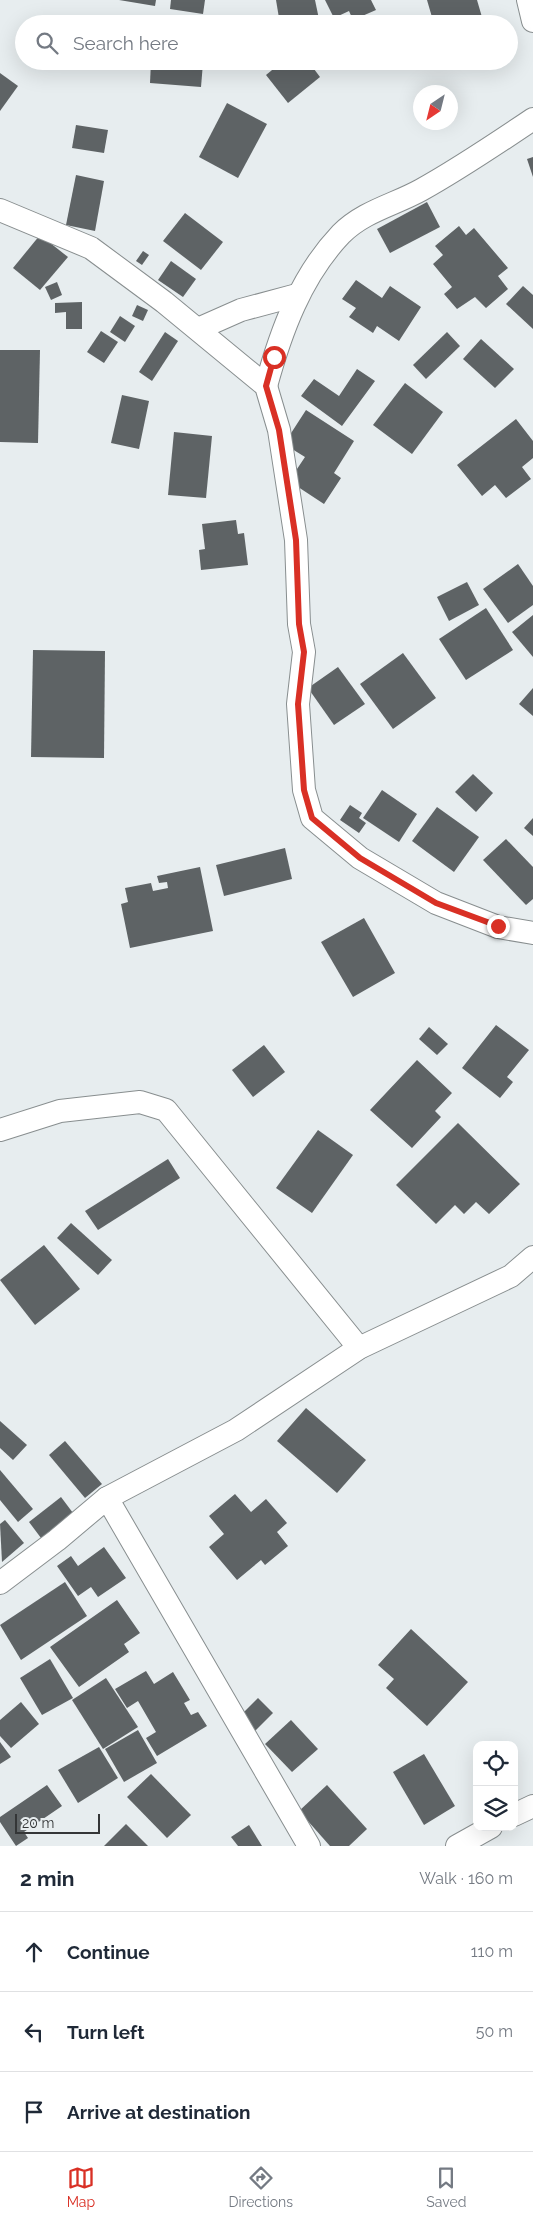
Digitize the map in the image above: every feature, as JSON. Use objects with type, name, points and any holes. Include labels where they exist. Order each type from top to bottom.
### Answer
[{"type":"street","points":[[528,0],[533,21]]},
{"type":"street","points":[[533,119],[419,191],[363,216],[342,233],[326,252],[297,295],[274,357],[266,386],[279,430],[296,540],[299,624],[304,652],[298,704],[304,790],[312,818],[360,858],[436,903],[498,926],[533,933]]},
{"type":"street","points":[[0,210],[91,248],[198,329],[266,386]]},
{"type":"street","points":[[198,329],[241,310],[297,295]]},
{"type":"street","points":[[0,1130],[60,1111],[140,1102],[166,1110],[359,1348]]},
{"type":"street","points":[[0,1583],[58,1540],[107,1498],[236,1430],[359,1348],[512,1276],[533,1257]]},
{"type":"street","points":[[107,1498],[309,1846]]},
{"type":"street","points":[[518,1813],[533,1806]]},
{"type":"street","points":[[457,1846],[485,1831]]},
{"type":"building","points":[[119,0],[156,0],[155,6]]},
{"type":"building","points":[[171,0],[205,0],[203,14],[170,9]]},
{"type":"building","points":[[276,0],[315,0],[318,15],[278,15]]},
{"type":"building","points":[[325,0],[371,0],[376,10],[364,15],[351,15],[349,11],[340,15],[332,15]]},
{"type":"building","points":[[427,0],[477,0],[481,15],[431,15]]},
{"type":"building","points":[[151,70],[202,70],[201,87],[150,83]]},
{"type":"building","points":[[272,70],[315,70],[320,77],[288,103],[266,75]]},
{"type":"building","points":[[0,73],[18,86],[0,111]]},
{"type":"building","points":[[227,103],[267,124],[238,178],[199,157]]},
{"type":"building","points":[[76,125],[108,130],[104,153],[72,148]]},
{"type":"building","points":[[533,157],[533,177],[527,159]]},
{"type":"building","points":[[76,175],[104,181],[95,231],[66,225]]},
{"type":"building","points":[[427,202],[440,227],[390,253],[377,229]]},
{"type":"building","points":[[185,213],[223,242],[201,270],[163,241]]},
{"type":"building","points":[[459,226],[466,235],[474,228],[508,268],[498,276],[508,289],[486,308],[475,297],[457,309],[444,294],[452,287],[433,264],[443,255],[435,246]]},
{"type":"building","points":[[40,235],[68,257],[40,290],[13,268]]},
{"type":"building","points":[[143,251],[149,255],[142,265],[136,261]]},
{"type":"building","points":[[171,261],[196,279],[183,297],[158,280]]},
{"type":"building","points":[[356,280],[382,298],[390,286],[421,307],[399,341],[377,326],[373,333],[349,317],[356,308],[342,299]]},
{"type":"building","points":[[57,282],[62,295],[51,300],[45,287]]},
{"type":"building","points":[[523,286],[533,295],[533,329],[506,304]]},
{"type":"building","points":[[82,302],[82,329],[66,329],[66,312],[55,313],[55,303]]},
{"type":"building","points":[[137,305],[148,310],[143,321],[132,316]]},
{"type":"building","points":[[120,316],[135,326],[125,342],[110,332]]},
{"type":"building","points":[[101,331],[118,342],[104,363],[87,352]]},
{"type":"building","points":[[165,332],[178,341],[152,381],[139,372]]},
{"type":"building","points":[[447,332],[460,346],[426,379],[413,365]]},
{"type":"building","points":[[481,339],[514,369],[495,388],[463,359]]},
{"type":"building","points":[[0,350],[40,350],[38,443],[0,442]]},
{"type":"building","points":[[357,369],[375,381],[342,426],[301,396],[314,379],[339,396]]},
{"type":"building","points":[[405,383],[443,412],[412,454],[373,425]]},
{"type":"building","points":[[122,395],[149,401],[139,449],[111,443]]},
{"type":"building","points":[[306,410],[354,441],[334,473],[341,478],[324,504],[289,481],[305,457],[284,444]]},
{"type":"building","points":[[516,419],[533,441],[533,458],[522,467],[531,479],[506,498],[495,485],[482,496],[457,465]]},
{"type":"building","points":[[174,432],[212,436],[206,498],[168,495]]},
{"type":"building","points":[[236,520],[238,534],[244,533],[248,565],[201,570],[199,550],[205,549],[202,524]]},
{"type":"building","points":[[518,564],[533,586],[533,605],[508,623],[483,589]]},
{"type":"building","points":[[467,582],[479,605],[449,621],[437,597]]},
{"type":"building","points":[[486,608],[513,650],[466,680],[439,639]]},
{"type":"building","points":[[533,615],[533,657],[512,632]]},
{"type":"building","points":[[33,650],[105,651],[104,758],[31,757]]},
{"type":"building","points":[[403,653],[436,698],[393,729],[360,684]]},
{"type":"building","points":[[338,667],[365,704],[334,725],[308,688]]},
{"type":"building","points":[[533,688],[533,716],[519,704]]},
{"type":"building","points":[[473,774],[493,793],[476,812],[455,792]]},
{"type":"building","points":[[382,790],[417,814],[399,842],[363,818]]},
{"type":"building","points":[[350,805],[362,813],[359,818],[366,823],[359,833],[340,820]]},
{"type":"building","points":[[437,807],[479,837],[454,872],[412,841]]},
{"type":"building","points":[[533,818],[533,836],[524,828]]},
{"type":"building","points":[[506,839],[533,867],[533,899],[526,905],[483,860]]},
{"type":"building","points":[[285,848],[292,879],[224,896],[216,865]]},
{"type":"building","points":[[200,867],[213,931],[130,948],[121,904],[128,902],[125,888],[151,883],[153,891],[168,888],[167,882],[159,883],[157,876]]},
{"type":"building","points":[[364,918],[395,973],[353,997],[321,942]]},
{"type":"building","points":[[496,1025],[529,1050],[507,1077],[513,1082],[500,1098],[462,1068]]},
{"type":"building","points":[[429,1027],[448,1044],[437,1055],[419,1039]]},
{"type":"building","points":[[264,1045],[285,1072],[253,1097],[232,1070]]},
{"type":"building","points":[[417,1060],[452,1093],[435,1111],[441,1117],[412,1148],[370,1110]]},
{"type":"building","points":[[458,1123],[520,1184],[489,1214],[476,1202],[464,1214],[455,1205],[436,1224],[396,1185]]},
{"type":"building","points":[[318,1130],[353,1155],[312,1213],[276,1188]]},
{"type":"building","points":[[168,1159],[180,1178],[98,1230],[85,1211]]},
{"type":"building","points":[[71,1223],[112,1260],[98,1275],[57,1238]]},
{"type":"building","points":[[44,1245],[80,1289],[35,1325],[0,1280]]},
{"type":"building","points":[[306,1408],[366,1460],[337,1493],[277,1441]]},
{"type":"building","points":[[0,1421],[27,1445],[13,1460],[0,1448]]},
{"type":"building","points":[[65,1441],[102,1484],[85,1498],[49,1455]]},
{"type":"building","points":[[0,1470],[33,1509],[18,1522],[0,1500]]},
{"type":"building","points":[[235,1494],[251,1512],[266,1499],[287,1523],[277,1532],[288,1546],[265,1565],[261,1560],[237,1580],[209,1547],[224,1534],[209,1516]]},
{"type":"building","points":[[61,1497],[73,1513],[41,1538],[29,1522]]},
{"type":"building","points":[[5,1520],[24,1543],[2,1562],[0,1524]]},
{"type":"building","points":[[104,1547],[126,1578],[98,1597],[91,1587],[78,1596],[57,1566],[71,1556],[78,1566]]},
{"type":"building","points":[[65,1582],[87,1616],[21,1660],[0,1625]]},
{"type":"building","points":[[117,1600],[140,1633],[124,1644],[129,1652],[79,1687],[50,1647]]},
{"type":"building","points":[[411,1629],[468,1682],[427,1726],[386,1688],[394,1679],[378,1665]]},
{"type":"building","points":[[50,1659],[73,1698],[42,1715],[20,1678]]},
{"type":"building","points":[[146,1671],[154,1684],[173,1672],[190,1700],[184,1703],[191,1715],[198,1712],[207,1726],[157,1756],[146,1738],[156,1732],[138,1701],[127,1708],[115,1689]]},
{"type":"building","points":[[106,1678],[138,1727],[103,1749],[72,1700]]},
{"type":"building","points":[[258,1698],[273,1713],[255,1731],[240,1716]]},
{"type":"building","points":[[21,1702],[39,1724],[11,1748],[0,1736],[0,1720]]},
{"type":"building","points":[[291,1720],[318,1749],[292,1772],[265,1744]]},
{"type":"building","points":[[138,1730],[157,1763],[124,1782],[105,1749]]},
{"type":"building","points":[[0,1742],[11,1757],[0,1764]]},
{"type":"building","points":[[99,1747],[118,1778],[78,1803],[58,1770]]},
{"type":"building","points":[[424,1754],[455,1806],[424,1825],[393,1772]]},
{"type":"building","points":[[151,1774],[191,1815],[167,1838],[127,1797]]},
{"type":"building","points":[[47,1785],[62,1806],[24,1832],[28,1838],[16,1846],[0,1822],[0,1817]]},
{"type":"building","points":[[327,1785],[367,1829],[349,1846],[330,1846],[299,1811]]},
{"type":"building","points":[[126,1824],[148,1846],[104,1846]]},
{"type":"building","points":[[249,1825],[262,1846],[238,1846],[231,1837]]},
{"type":"route","points":[[274,357],[266,386],[279,430],[296,540],[299,624],[304,652],[298,704],[304,790],[312,818],[360,858],[436,903],[498,926]]}]
